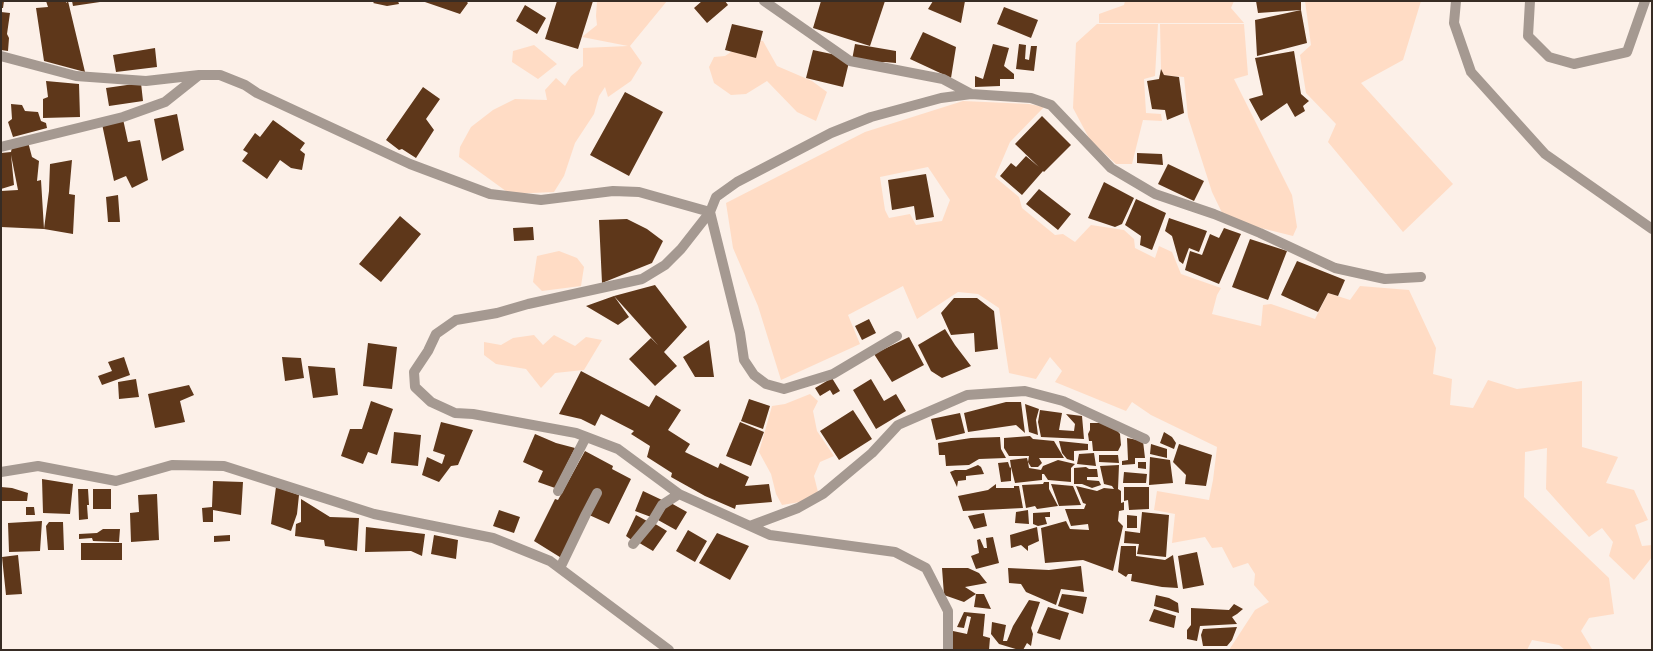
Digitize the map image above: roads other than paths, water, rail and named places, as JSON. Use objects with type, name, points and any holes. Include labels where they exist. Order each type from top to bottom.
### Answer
[{"type":"street","points":[[764,1],[850,61],[943,79],[971,94]]},
{"type":"street","points":[[1456,1],[1454,23],[1471,72],[1545,154],[1652,229]]},
{"type":"street","points":[[1530,1],[1528,36],[1549,57],[1574,64],[1627,52],[1645,1]]},
{"type":"street","points":[[1,56],[76,76],[146,81],[199,75],[220,75],[245,85],[257,93],[410,164],[490,194],[541,200],[613,191],[639,192],[710,212]]},
{"type":"street","points":[[1,147],[134,114],[165,102],[199,75]]},
{"type":"street","points":[[948,650],[948,611],[926,568],[895,552],[770,535],[679,494],[618,450],[576,433],[496,420],[473,414],[455,413],[432,402],[415,387],[414,372],[428,351],[436,334],[456,320],[497,313],[528,304],[642,279],[665,265],[681,249],[710,212],[716,197],[737,182],[831,133],[871,118],[941,98],[971,94],[1031,98],[1051,105],[1111,168],[1155,194],[1214,214],[1260,233],[1335,268],[1385,279],[1421,277]]},
{"type":"street","points":[[710,212],[740,333],[744,360],[754,375],[766,384],[784,389],[833,374],[897,336]]},
{"type":"street","points":[[750,526],[798,508],[823,494],[872,453],[898,425],[967,396],[1025,391],[1063,401],[1145,439]]},
{"type":"street","points":[[558,491],[586,437]]},
{"type":"street","points":[[1,472],[38,466],[116,480],[172,465],[224,466],[374,514],[493,538],[550,560],[669,650]]},
{"type":"street","points":[[560,568],[597,493]]},
{"type":"street","points":[[633,544],[653,520],[662,505],[679,494]]}]
